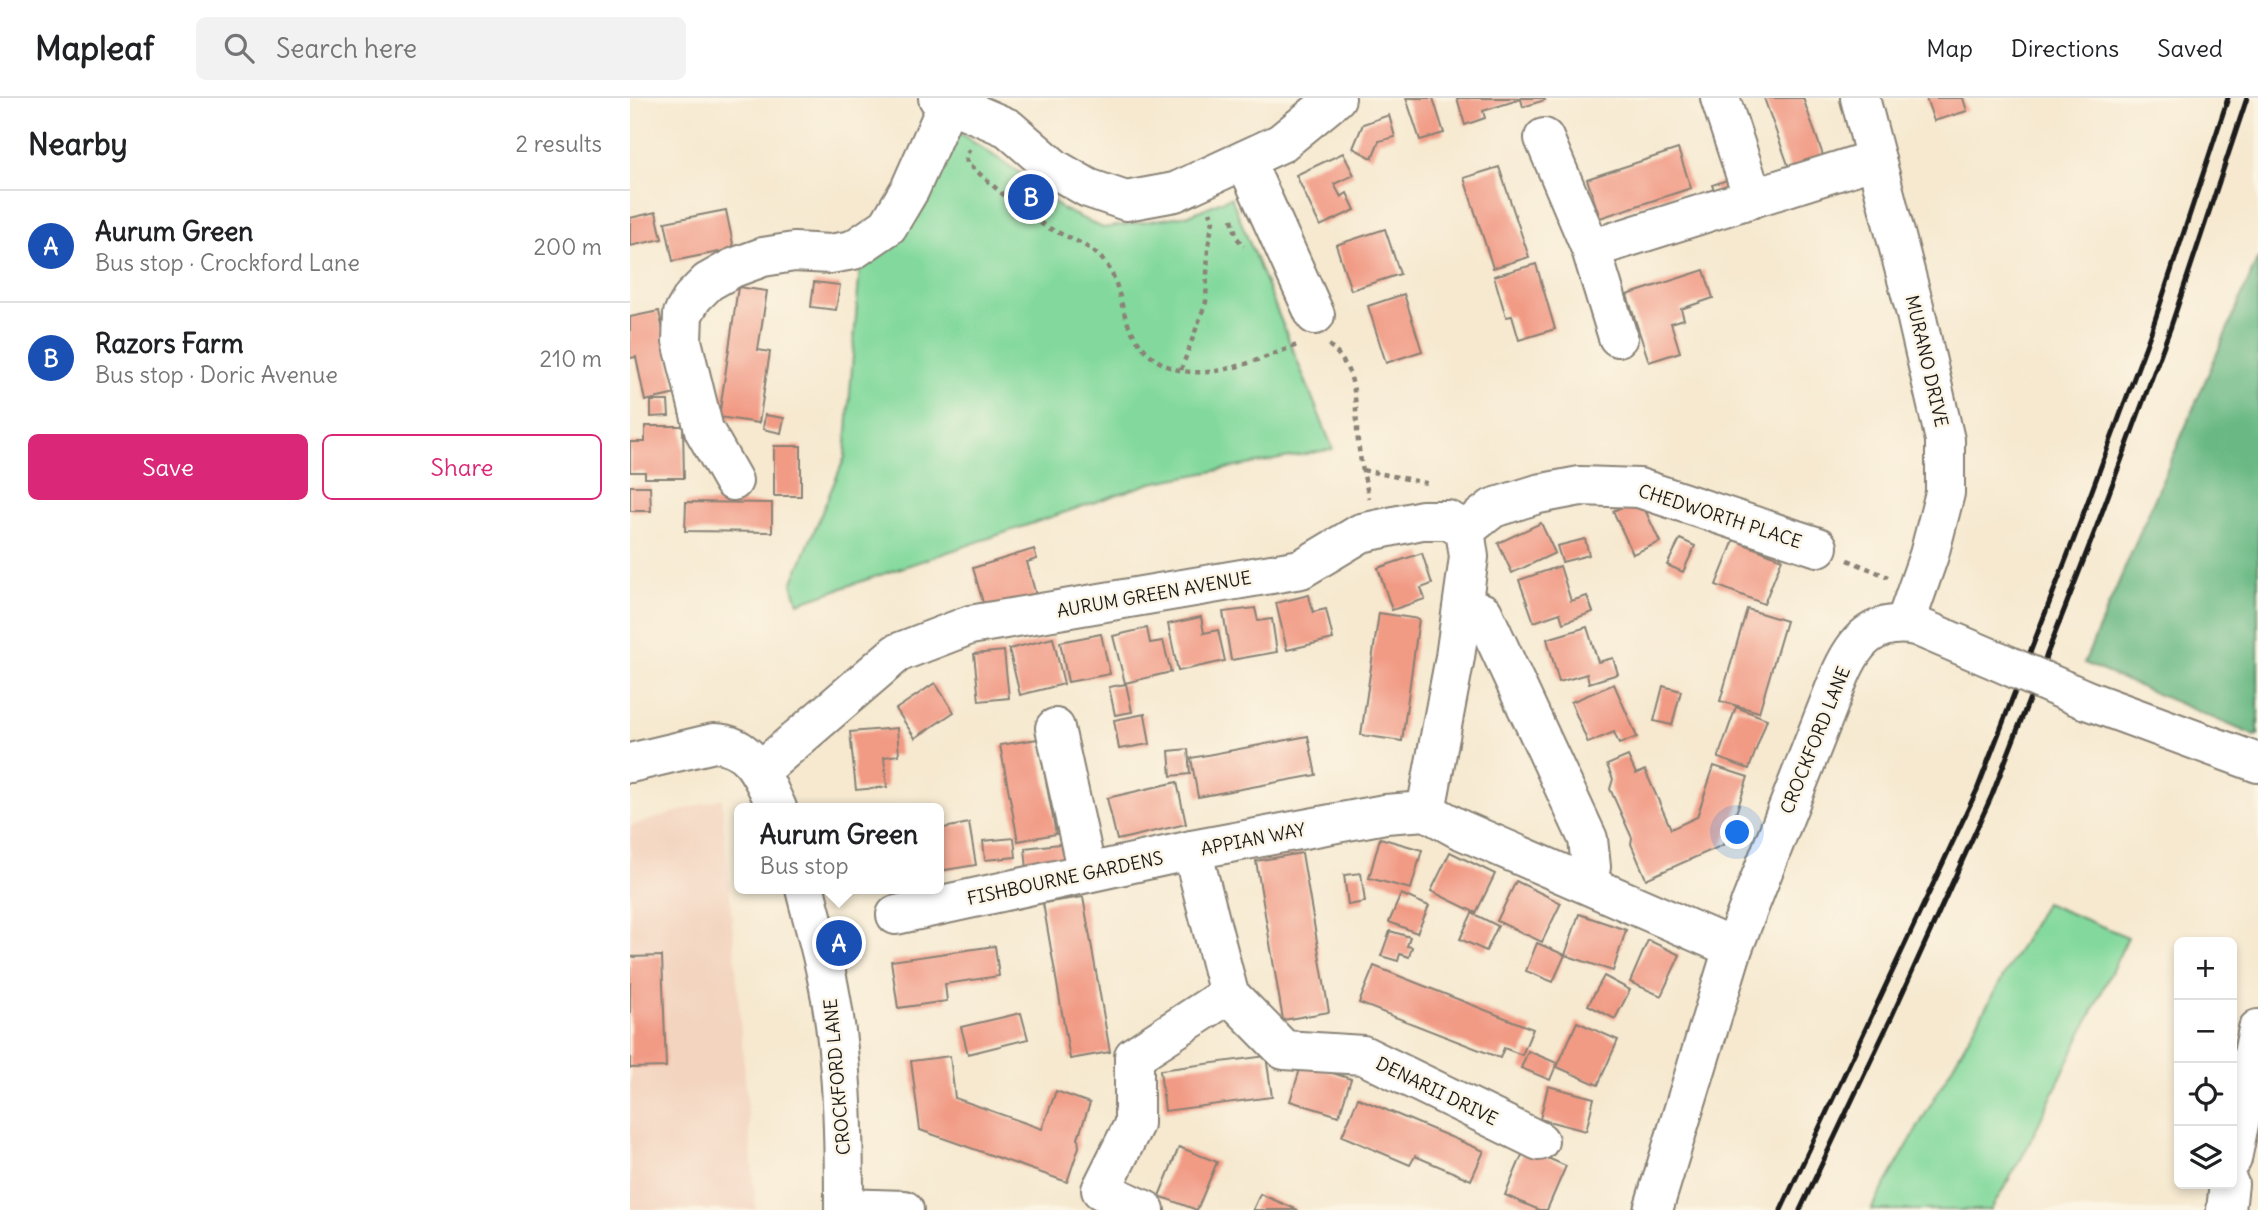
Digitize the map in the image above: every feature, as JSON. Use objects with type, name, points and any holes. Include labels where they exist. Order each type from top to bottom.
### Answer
[{"type":"street","points":[[733,481],[704,430],[682,341],[683,314],[693,297],[708,282],[733,268],[763,257],[794,252],[830,254],[853,250],[888,226],[910,189],[943,99],[1008,128],[1055,169],[1088,188],[1126,201],[1175,192],[1281,143],[1336,98]]},
{"type":"street","points":[[1720,98],[1753,198]]},
{"type":"street","name":"MURANO DRIVE","points":[[1860,98],[1915,310],[1945,440],[1945,493],[1929,555],[1905,624]]},
{"type":"street","points":[[1544,138],[1591,249],[1618,337]]},
{"type":"street","points":[[1591,249],[1876,159]]},
{"type":"street","points":[[1245,160],[1311,328]]},
{"type":"street","name":"CHEDWORTH PLACE","points":[[1465,530],[1493,508],[1538,494],[1580,486],[1639,488],[1818,547]]},
{"type":"street","name":"AURUM GREEN AVENUE","points":[[760,771],[897,653],[970,625],[1301,569],[1361,533],[1422,520],[1448,520],[1465,530]]},
{"type":"street","points":[[1465,530],[1469,557],[1463,604],[1426,811],[1459,830],[1733,948]]},
{"type":"street","points":[[1463,604],[1483,614],[1588,839],[1591,867],[1587,884]]},
{"type":"street","name":"CROCKFORD LANE","points":[[1653,1210],[1733,948],[1845,663],[1861,641],[1878,628],[1891,623],[1905,624]]},
{"type":"street","points":[[1905,624],[1916,626],[1998,660],[2084,699],[2258,763]]},
{"type":"street","points":[[1055,728],[1087,873]]},
{"type":"street","points":[[630,763],[714,743],[726,744],[739,749],[751,759],[760,771],[775,803]]},
{"type":"street","name":"APPIAN WAY","points":[[1229,994],[1192,849],[1385,814],[1426,811]]},
{"type":"street","name":"FISHBOURNE GARDENS","points":[[896,915],[1192,849]]},
{"type":"street","name":"CROCKFORD LANE","points":[[806,894],[827,975],[837,1049],[844,1130],[844,1209],[904,1210]]},
{"type":"street","points":[[1145,1210],[1101,1190],[1134,1124],[1134,1056],[1229,994]]},
{"type":"street","name":"DENARII DRIVE","points":[[1229,994],[1284,1050],[1363,1055],[1539,1141]]},
{"type":"street","points":[[2237,1134],[2258,1030]]},
{"type":"street","points":[[2226,1210],[2228,1189]]},
{"type":"path","points":[[972,146],[966,155],[967,163],[1042,224],[1080,242],[1102,260],[1115,281],[1129,327],[1148,354],[1164,365],[1194,374],[1235,369],[1311,328]]},
{"type":"path","points":[[1181,370],[1206,302],[1208,247],[1213,220],[1206,201]]},
{"type":"path","points":[[1347,366],[1357,403],[1358,447],[1370,503]]},
{"type":"path","points":[[1363,470],[1443,486]]},
{"type":"path","points":[[1818,547],[1891,578]]},
{"type":"shaded area","points":[[722,798],[756,1210],[630,1210],[630,826]]},
{"type":"green space","points":[[955,130],[1026,177],[1062,209],[1103,228],[1189,215],[1231,197],[1333,449],[1151,483],[798,603],[792,584],[845,457],[861,252]]},
{"type":"green space","points":[[2258,258],[2258,735],[2255,736],[2084,663]]},
{"type":"green space","points":[[2045,903],[2128,937],[2025,1152],[1991,1210],[1871,1210]]},
{"type":"building","points":[[1406,98],[1433,98],[1444,133],[1420,140]]},
{"type":"building","points":[[1457,98],[1544,98],[1545,100],[1523,107],[1521,99],[1483,111],[1485,118],[1465,125]]},
{"type":"building","points":[[1764,98],[1803,98],[1825,161],[1791,173]]},
{"type":"building","points":[[1926,98],[1963,98],[1967,111],[1934,121]]},
{"type":"building","points":[[1389,115],[1395,137],[1379,141],[1372,158],[1353,148],[1363,124]]},
{"type":"building","points":[[1678,149],[1691,188],[1600,218],[1587,179]]},
{"type":"building","points":[[1343,153],[1354,175],[1334,184],[1341,197],[1347,193],[1355,210],[1320,226],[1296,175]]},
{"type":"building","points":[[1499,167],[1529,257],[1493,268],[1464,178]]},
{"type":"building","points":[[1733,178],[1739,194],[1718,201],[1712,185]]},
{"type":"building","points":[[726,210],[734,249],[673,261],[665,222]]},
{"type":"building","points":[[656,212],[662,239],[630,246],[630,218]]},
{"type":"building","points":[[1385,229],[1400,274],[1351,290],[1336,245]]},
{"type":"building","points":[[1536,264],[1555,329],[1519,340],[1512,316],[1506,317],[1494,276]]},
{"type":"building","points":[[1704,270],[1713,298],[1681,309],[1684,319],[1671,323],[1680,352],[1649,362],[1627,295]]},
{"type":"building","points":[[814,282],[840,285],[836,310],[811,307]]},
{"type":"building","points":[[738,287],[767,291],[758,350],[770,352],[759,423],[719,417]]},
{"type":"building","points":[[1404,294],[1422,351],[1386,363],[1368,306]]},
{"type":"building","points":[[659,311],[676,394],[645,401],[636,357],[630,358],[630,317]]},
{"type":"building","points":[[651,401],[668,401],[669,416],[651,417]]},
{"type":"building","points":[[765,415],[784,418],[781,433],[763,429]]},
{"type":"building","points":[[645,426],[683,426],[684,478],[645,478],[645,472],[630,472],[630,442],[645,442]]},
{"type":"building","points":[[774,446],[801,446],[801,496],[774,496]]},
{"type":"building","points":[[630,486],[650,486],[651,511],[630,511]]},
{"type":"building","points":[[1640,499],[1660,542],[1633,554],[1613,511]]},
{"type":"building","points":[[686,502],[772,503],[772,532],[685,531]]},
{"type":"building","points":[[1541,523],[1555,553],[1512,573],[1498,543]]},
{"type":"building","points":[[1585,539],[1589,555],[1562,562],[1557,546]]},
{"type":"building","points":[[1680,539],[1695,546],[1683,572],[1667,565]]},
{"type":"building","points":[[1734,540],[1782,559],[1764,604],[1716,585]]},
{"type":"building","points":[[1034,549],[1037,559],[1027,562],[1037,599],[986,613],[973,568]]},
{"type":"building","points":[[1422,553],[1432,584],[1421,588],[1425,599],[1392,610],[1378,568]]},
{"type":"building","points":[[1560,566],[1571,601],[1587,596],[1593,612],[1563,623],[1560,613],[1534,622],[1519,580]]},
{"type":"building","points":[[1309,595],[1313,612],[1326,609],[1333,639],[1287,650],[1276,603]]},
{"type":"building","points":[[1255,608],[1258,621],[1272,619],[1277,652],[1231,660],[1223,612]]},
{"type":"building","points":[[1747,609],[1786,621],[1759,712],[1720,701]]},
{"type":"building","points":[[1379,613],[1419,619],[1402,741],[1361,735]]},
{"type":"building","points":[[1201,617],[1204,633],[1218,630],[1225,661],[1178,671],[1168,624]]},
{"type":"building","points":[[1587,627],[1598,662],[1613,658],[1618,674],[1589,683],[1587,674],[1559,682],[1547,639]]},
{"type":"building","points":[[1147,628],[1150,643],[1163,641],[1171,672],[1125,683],[1113,636]]},
{"type":"building","points":[[1101,634],[1110,674],[1068,682],[1060,642]]},
{"type":"building","points":[[1053,638],[1064,684],[1020,695],[1009,649]]},
{"type":"building","points":[[1004,651],[1009,698],[979,701],[974,654]]},
{"type":"building","points":[[935,683],[954,712],[915,738],[896,709]]},
{"type":"building","points":[[1126,684],[1132,712],[1115,715],[1109,687]]},
{"type":"building","points":[[1614,684],[1637,737],[1619,744],[1614,732],[1588,743],[1571,702]]},
{"type":"building","points":[[1663,686],[1681,691],[1672,725],[1654,721]]},
{"type":"building","points":[[1736,707],[1767,719],[1749,769],[1718,758]]},
{"type":"building","points":[[1145,714],[1150,744],[1119,749],[1114,720]]},
{"type":"building","points":[[897,728],[899,755],[884,757],[887,787],[856,790],[850,732]]},
{"type":"building","points":[[1308,736],[1316,775],[1198,797],[1191,758]]},
{"type":"building","points":[[1038,739],[1056,834],[1018,841],[1000,745]]},
{"type":"building","points":[[1188,749],[1190,774],[1171,776],[1169,751]]},
{"type":"building","points":[[1628,756],[1636,774],[1645,770],[1671,829],[1697,817],[1714,766],[1748,777],[1723,845],[1646,879],[1631,844],[1632,838],[1610,789],[1613,779],[1607,765]]},
{"type":"building","points":[[1177,782],[1186,824],[1117,840],[1107,798]]},
{"type":"building","points":[[969,823],[976,865],[944,870],[944,828]]},
{"type":"building","points":[[1014,838],[1016,857],[985,860],[983,841]]},
{"type":"building","points":[[1380,838],[1422,850],[1411,889],[1369,878]]},
{"type":"building","points":[[1077,842],[1081,876],[1028,881],[1025,848]]},
{"type":"building","points":[[1450,852],[1495,874],[1476,913],[1431,891]]},
{"type":"building","points":[[1302,853],[1329,1012],[1283,1020],[1256,861]]},
{"type":"building","points":[[1361,873],[1365,902],[1348,905],[1344,875]]},
{"type":"building","points":[[1516,881],[1561,903],[1542,942],[1497,921]]},
{"type":"building","points":[[1401,894],[1429,906],[1417,933],[1389,922]]},
{"type":"building","points":[[1083,897],[1110,1052],[1070,1059],[1043,903]]},
{"type":"building","points":[[1472,913],[1498,926],[1486,951],[1460,939]]},
{"type":"building","points":[[1579,914],[1626,930],[1613,971],[1565,955]]},
{"type":"building","points":[[1390,931],[1410,937],[1407,946],[1412,947],[1409,957],[1400,954],[1398,961],[1381,956]]},
{"type":"building","points":[[1648,940],[1680,955],[1661,996],[1630,982]]},
{"type":"building","points":[[1537,943],[1565,955],[1553,982],[1526,971]]},
{"type":"building","points":[[995,946],[999,976],[945,984],[947,1001],[898,1008],[891,961]]},
{"type":"building","points":[[662,956],[666,1067],[630,1068],[630,957]]},
{"type":"building","points":[[1374,966],[1533,1029],[1522,1055],[1504,1048],[1500,1058],[1359,1003]]},
{"type":"building","points":[[1604,976],[1630,990],[1615,1019],[1588,1005]]},
{"type":"building","points":[[1021,1013],[1028,1039],[968,1054],[961,1027]]},
{"type":"building","points":[[1577,1022],[1618,1040],[1598,1085],[1557,1067]]},
{"type":"building","points":[[1528,1051],[1557,1063],[1550,1080],[1521,1068]]},
{"type":"building","points":[[950,1056],[955,1098],[1042,1129],[1056,1091],[1090,1103],[1067,1182],[920,1130],[911,1061]]},
{"type":"building","points":[[1266,1056],[1272,1097],[1165,1111],[1160,1070]]},
{"type":"building","points":[[1302,1063],[1351,1079],[1339,1116],[1290,1101]]},
{"type":"building","points":[[1548,1086],[1594,1098],[1586,1131],[1540,1119]]},
{"type":"building","points":[[1358,1098],[1484,1151],[1471,1180],[1415,1156],[1410,1165],[1342,1136]]},
{"type":"building","points":[[1179,1147],[1217,1162],[1197,1210],[1159,1196]]},
{"type":"building","points":[[1525,1148],[1566,1166],[1547,1210],[1539,1210],[1505,1195]]},
{"type":"building","points":[[1260,1194],[1298,1210],[1253,1210]]},
{"type":"railway","points":[[1781,1210],[1977,790],[2151,332],[2228,98]]},
{"type":"railway","points":[[1800,1210],[1992,795],[2170,329],[2247,98]]},
{"type":"place","name":"Razors Farm","points":[[1031,197]]},
{"type":"place","name":"Aurum Green","points":[[839,943]]}]
